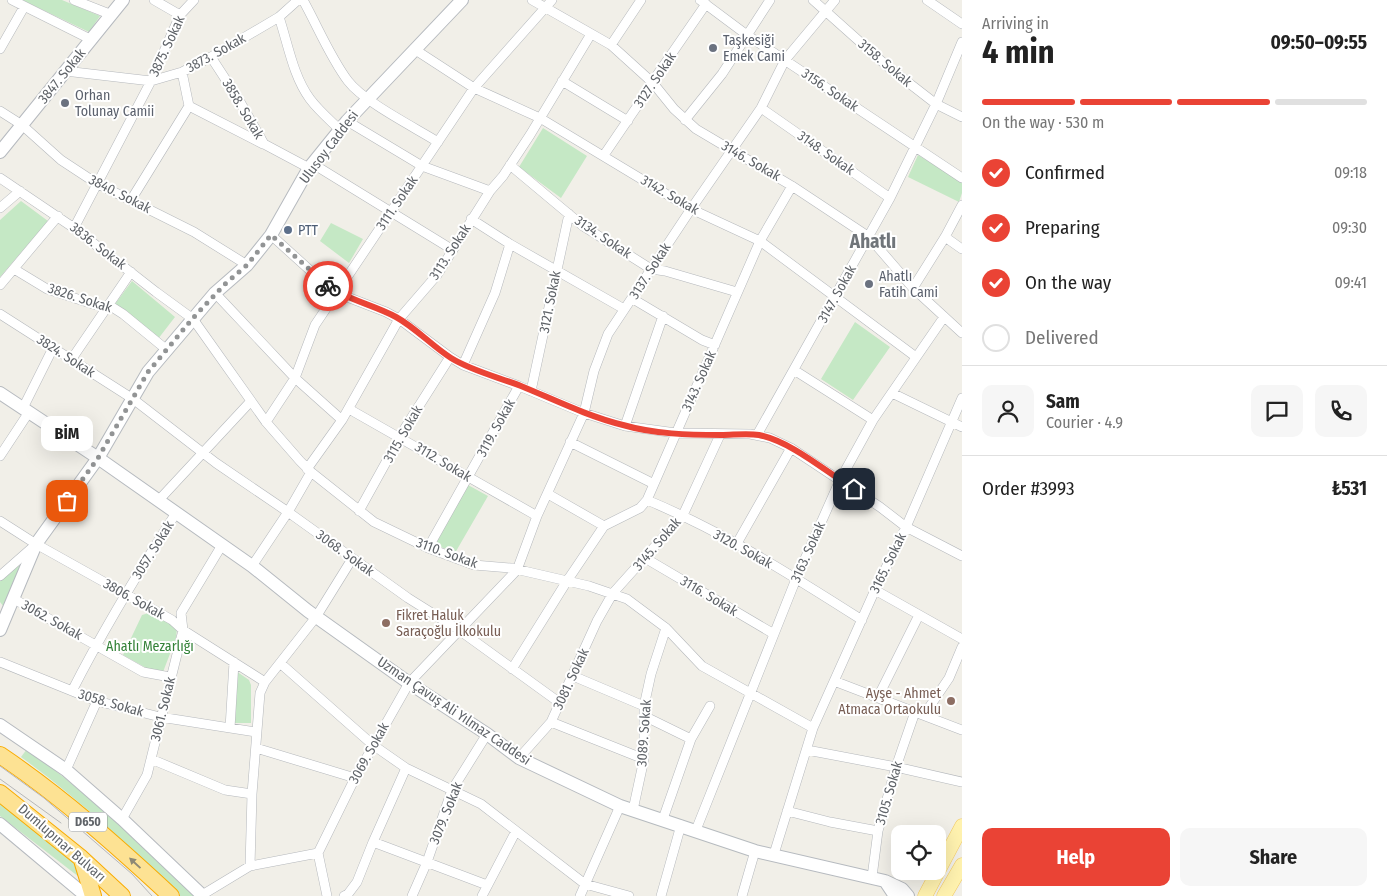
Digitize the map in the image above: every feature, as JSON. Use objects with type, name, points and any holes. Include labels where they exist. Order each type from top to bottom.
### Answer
[{"type":"highway","name":"D650","points":[[0,755],[25,771],[99,831],[170,896]]},
{"type":"highway","name":"Dumlupınar Bulvarı","points":[[0,793],[13,801],[81,858],[122,896]]},
{"type":"highway","points":[[81,858],[93,896]]},
{"type":"main road","points":[[928,891],[962,826]]},
{"type":"main road","points":[[944,896],[962,865]]},
{"type":"street","points":[[12,0],[92,40]]},
{"type":"street","points":[[74,0],[112,15]]},
{"type":"street","name":"3847. Sokak","points":[[0,152],[123,0]]},
{"type":"street","points":[[154,0],[180,15]]},
{"type":"street","name":"3875. Sokak","points":[[74,228],[151,81],[180,15],[194,0]]},
{"type":"street","name":"3873. Sokak","points":[[65,71],[151,81],[182,72],[279,17],[298,0]]},
{"type":"street","points":[[303,0],[349,82],[367,99],[438,142]]},
{"type":"street","name":"Ulusoy Caddesi","points":[[0,630],[36,544],[98,458],[148,372],[193,318],[247,265],[271,235],[311,166],[344,125],[462,0]]},
{"type":"street","name":"3146. Sokak","points":[[532,0],[611,45],[653,83],[674,110],[696,129],[792,186],[869,237],[913,288],[962,333]]},
{"type":"street","name":"3111. Sokak","points":[[266,422],[295,378],[316,325],[474,88],[552,0]]},
{"type":"street","points":[[611,45],[641,0]]},
{"type":"street","points":[[686,120],[722,74],[770,0]]},
{"type":"street","name":"3158. Sokak","points":[[813,0],[887,66],[936,104],[962,117]]},
{"type":"street","name":"3137. Sokak","points":[[517,570],[537,516],[584,413],[594,371],[608,334],[761,108],[785,60],[835,0]]},
{"type":"street","points":[[927,0],[962,24]]},
{"type":"street","name":"3156. Sokak","points":[[703,2],[785,60],[962,178]]},
{"type":"street","name":"3127. Sokak","points":[[604,155],[653,83],[703,2]]},
{"type":"street","points":[[0,49],[24,7]]},
{"type":"street","points":[[279,17],[299,80],[316,106],[344,125],[422,166],[490,191]]},
{"type":"street","name":"3113. Sokak","points":[[252,566],[288,512],[309,470],[349,409],[399,319],[437,275],[490,191],[510,165],[591,34]]},
{"type":"street","name":"3147. Sokak","points":[[757,435],[890,198],[959,58],[962,42]]},
{"type":"street","name":"3142. Sokak","points":[[414,49],[474,88],[540,118],[692,208],[760,241],[916,357]]},
{"type":"street","name":"3858. Sokak","points":[[211,57],[239,100],[264,144],[311,166],[453,250]]},
{"type":"street","points":[[131,200],[190,106],[182,72]]},
{"type":"street","points":[[562,82],[628,121]]},
{"type":"street","points":[[190,106],[264,144]]},
{"type":"street","name":"3148. Sokak","points":[[761,108],[890,198]]},
{"type":"street","name":"3840. Sokak","points":[[0,111],[22,125],[61,160],[96,183],[194,232],[247,265]]},
{"type":"street","name":"3134. Sokak","points":[[510,165],[583,226],[651,269],[665,271],[737,292]]},
{"type":"street","name":"3836. Sokak","points":[[0,178],[58,216],[193,318]]},
{"type":"street","name":"3143. Sokak","points":[[647,500],[760,241],[792,186]]},
{"type":"street","points":[[0,208],[20,191]]},
{"type":"street","points":[[913,288],[945,237],[962,205]]},
{"type":"street","name":"3121. Sokak","points":[[531,391],[569,214]]},
{"type":"street","points":[[0,285],[58,216]]},
{"type":"street","points":[[472,219],[510,244],[624,309]]},
{"type":"street","points":[[271,235],[324,283],[338,293],[399,319],[450,358],[463,365],[584,413],[625,426],[676,433],[757,435],[791,448],[906,526],[962,556]]},
{"type":"street","points":[[945,237],[962,249]]},
{"type":"street","points":[[463,365],[495,293],[510,244]]},
{"type":"street","name":"3826. Sokak","points":[[14,269],[47,289],[96,305],[112,307],[167,350]]},
{"type":"street","points":[[72,360],[130,272]]},
{"type":"street","points":[[216,294],[295,378],[342,420]]},
{"type":"street","points":[[633,299],[702,340],[715,345]]},
{"type":"street","name":"3824. Sokak","points":[[0,314],[133,399]]},
{"type":"street","points":[[625,426],[663,316]]},
{"type":"street","name":"3163. Sokak","points":[[696,830],[796,578],[840,480],[873,420],[944,317]]},
{"type":"street","name":"3110. Sokak","points":[[193,318],[266,422],[309,470],[374,522],[428,548],[474,565],[517,570],[567,581],[614,593],[627,599],[666,628],[702,666],[813,728]]},
{"type":"street","points":[[0,456],[26,410],[53,348]]},
{"type":"street","name":"3115. Sokak","points":[[359,511],[400,437],[450,358]]},
{"type":"street","points":[[794,370],[873,420]]},
{"type":"street","name":"3119. Sokak","points":[[428,548],[519,386]]},
{"type":"street","name":"Uzman Çavuş Ali Yılmaz Caddesi","points":[[0,393],[98,458],[252,566],[316,617],[519,758],[626,808],[755,851],[885,881],[902,894]]},
{"type":"street","points":[[892,393],[962,427]]},
{"type":"street","name":"3165. Sokak","points":[[774,854],[813,728],[906,526],[962,398]]},
{"type":"street","name":"3068. Sokak","points":[[133,399],[202,452],[352,559],[408,598],[459,630],[560,703]]},
{"type":"street","points":[[158,501],[251,401]]},
{"type":"street","name":"3112. Sokak","points":[[349,409],[537,516]]},
{"type":"street","name":"3145. Sokak","points":[[614,593],[683,515],[720,435]]},
{"type":"street","points":[[570,442],[654,484]]},
{"type":"street","points":[[736,545],[791,448]]},
{"type":"street","points":[[548,494],[604,526]]},
{"type":"street","points":[[512,669],[604,526],[640,508],[647,500]]},
{"type":"street","name":"3120. Sokak","points":[[647,500],[683,515],[796,578],[862,620]]},
{"type":"street","name":"3057. Sokak","points":[[72,691],[125,594],[176,513]]},
{"type":"street","name":"3806. Sokak","points":[[0,520],[36,544],[172,620],[183,630],[265,682]]},
{"type":"street","points":[[0,576],[36,544]]},
{"type":"street","name":"3061. Sokak","points":[[122,819],[147,775],[183,630],[182,613],[222,545]]},
{"type":"street","name":"3116. Sokak","points":[[645,558],[774,634]]},
{"type":"street","points":[[250,866],[252,794],[260,693],[265,682],[316,617],[352,559]]},
{"type":"street","name":"3069. Sokak","points":[[318,853],[355,778],[409,683],[517,570]]},
{"type":"street","points":[[875,590],[962,639]]},
{"type":"street","name":"3081. Sokak","points":[[519,758],[551,722],[598,620],[614,593]]},
{"type":"street","name":"3062. Sokak","points":[[14,599],[143,672],[170,677]]},
{"type":"street","points":[[878,697],[919,614]]},
{"type":"street","name":"3089. Sokak","points":[[580,896],[626,808],[644,760],[644,711],[651,674],[666,628]]},
{"type":"street","name":"3105. Sokak","points":[[872,877],[878,830],[896,767],[919,713],[948,678],[962,647]]},
{"type":"street","name":"3058. Sokak","points":[[0,662],[97,701],[160,717],[256,732]]},
{"type":"street","points":[[230,728],[234,662]]},
{"type":"street","points":[[280,663],[373,745],[406,768],[481,804],[585,884],[629,896]]},
{"type":"street","points":[[573,676],[644,711],[691,738]]},
{"type":"street","points":[[834,681],[962,730]]},
{"type":"street","points":[[66,770],[97,701]]},
{"type":"street","points":[[663,819],[691,738],[710,706]]},
{"type":"street","points":[[551,722],[644,760]]},
{"type":"street","points":[[0,725],[66,770],[122,819],[203,896],[250,866],[318,853],[327,896]]},
{"type":"street","name":"3079. Sokak","points":[[412,896],[427,862],[452,790],[487,734]]},
{"type":"street","points":[[256,748],[355,778]]},
{"type":"street","points":[[807,750],[962,782]]},
{"type":"street","points":[[151,758],[226,790],[252,794]]},
{"type":"street","points":[[344,896],[348,894],[357,882],[372,842],[406,768]]},
{"type":"street","points":[[786,811],[830,822],[878,830]]},
{"type":"street","points":[[0,824],[86,896]]},
{"type":"street","points":[[661,896],[681,825]]},
{"type":"street","points":[[482,896],[516,830]]},
{"type":"street","points":[[372,842],[487,885]]},
{"type":"street","points":[[742,896],[755,851]]},
{"type":"street","points":[[902,894],[928,891]]},
{"type":"green space","points":[[22,0],[62,0],[100,16],[89,32]]},
{"type":"green space","points":[[543,128],[587,156],[561,198],[519,167]]},
{"type":"green space","points":[[918,155],[962,182],[962,193],[959,202],[908,177]]},
{"type":"green space","points":[[21,201],[48,221],[0,277],[0,220]]},
{"type":"green space","points":[[331,223],[363,239],[349,263],[320,241]]},
{"type":"green space","points":[[132,281],[175,317],[158,339],[115,304]]},
{"type":"green space","points":[[855,322],[890,347],[853,400],[821,379]]},
{"type":"green space","points":[[468,485],[488,496],[455,553],[434,544]]},
{"type":"green space","points":[[25,557],[4,607],[0,602],[0,580]]},
{"type":"green space","name":"Ahatlı Mezarlığı","points":[[149,613],[167,620],[177,628],[176,638],[163,672],[148,669],[123,655],[142,615]]},
{"type":"green space","points":[[236,671],[249,680],[251,685],[251,723],[235,723]]},
{"type":"green space","points":[[27,749],[71,783],[154,857],[194,896],[180,896],[142,859],[63,789],[21,757]]},
{"type":"green space","points":[[0,800],[76,860],[83,880],[0,816]]},
{"type":"tram line","points":[[0,766],[44,798],[132,874],[152,896]]},
{"type":"tram line","points":[[0,779],[61,823]]},
{"type":"way so far","points":[[67,501],[98,458],[148,372],[193,318],[234,275],[247,265],[271,235],[328,286]]},
{"type":"place","name":"Taşkesiği Emek Cami","points":[[713,48]]},
{"type":"place","name":"Orhan Tolunay Camii","points":[[65,103]]},
{"type":"place","name":"PTT","points":[[288,230]]},
{"type":"place","name":"Ahatlı Fatih Cami","points":[[869,284]]},
{"type":"place","name":"BİM","points":[[67,501]]},
{"type":"place","name":"Fikret Haluk Saraçoğlu İlkokulu","points":[[386,623]]},
{"type":"place","name":"Ayşe - Ahmet Atmaca Ortaokulu","points":[[951,701]]},
{"type":"district","name":"Ahatlı","points":[[873,241]]},
{"type":"route","points":[[328,286],[338,293],[399,319],[450,358],[463,365],[584,413],[625,426],[649,430],[720,435],[750,434],[770,438],[791,448],[854,489]]}]
